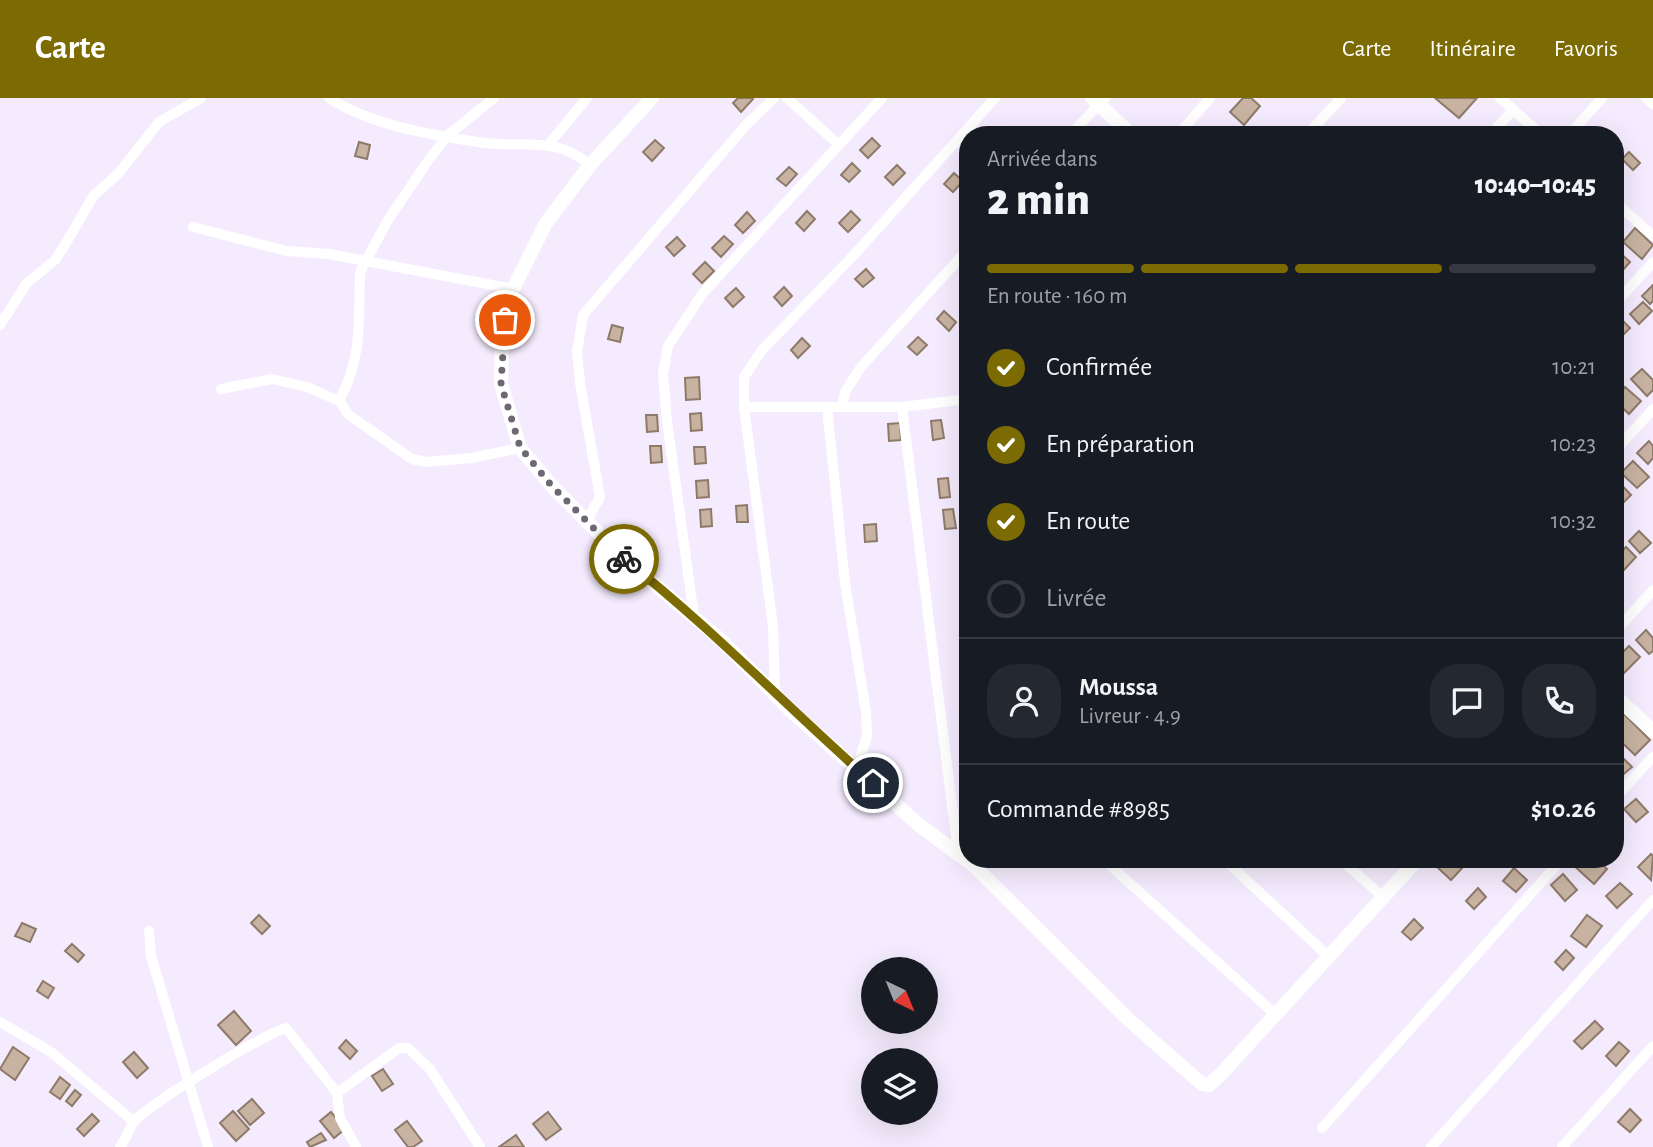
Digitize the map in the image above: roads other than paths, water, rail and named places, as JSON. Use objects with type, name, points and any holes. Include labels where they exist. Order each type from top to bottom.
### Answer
[{"type":"street","points":[[0,325],[27,283],[63,248],[94,195],[118,174],[159,122],[201,98]]},
{"type":"street","points":[[329,98],[351,109],[420,134],[448,135],[480,143],[549,144],[590,165]]},
{"type":"street","points":[[339,401],[355,366],[359,342],[359,274],[388,220],[448,135],[494,98]]},
{"type":"street","points":[[549,144],[587,98]]},
{"type":"street","points":[[652,98],[590,165],[546,223],[513,289],[502,338],[501,384],[520,447],[551,485],[622,557],[694,616],[775,695],[919,825],[958,853]]},
{"type":"street","points":[[587,520],[600,497],[600,484],[591,453],[580,383],[577,352],[583,315],[746,125],[774,98]]},
{"type":"street","points":[[787,98],[839,145]]},
{"type":"street","points":[[694,616],[667,421],[663,374],[668,346],[703,293],[882,98]]},
{"type":"street","points":[[970,126],[995,98]]},
{"type":"street","points":[[1186,126],[1210,98]]},
{"type":"street","points":[[1316,125],[1340,98]]},
{"type":"street","points":[[1500,98],[1532,126]]},
{"type":"street","points":[[1577,126],[1602,98]]},
{"type":"street","points":[[1646,98],[1653,104]]},
{"type":"street","points":[[1077,126],[1099,100],[1124,126]]},
{"type":"street","points":[[1498,126],[1513,110]]},
{"type":"street","points":[[775,695],[774,626],[744,407],[744,377],[762,351],[853,256],[959,138]]},
{"type":"street","points":[[1624,210],[1653,236]]},
{"type":"street","points":[[192,227],[287,251],[367,261],[513,289]]},
{"type":"street","points":[[842,407],[845,393],[856,373],[959,258]]},
{"type":"street","points":[[1624,294],[1653,262]]},
{"type":"street","points":[[221,389],[272,379],[307,387],[339,401],[349,415],[412,459],[427,462],[471,458],[520,447]]},
{"type":"street","points":[[744,407],[902,407],[959,400]]},
{"type":"street","points":[[827,407],[845,583],[866,712],[867,737],[856,769]]},
{"type":"street","points":[[902,407],[958,853]]},
{"type":"street","points":[[1624,441],[1653,409]]},
{"type":"street","points":[[1624,622],[1653,590]]},
{"type":"street","points":[[1624,704],[1653,731]]},
{"type":"street","points":[[1624,788],[1653,757]]},
{"type":"street","points":[[973,868],[1129,1020],[1202,1084],[1214,1081],[1330,958],[1409,868]]},
{"type":"street","points":[[1114,868],[1276,1015]]},
{"type":"street","points":[[1234,868],[1330,958]]},
{"type":"street","points":[[1350,868],[1382,896]]},
{"type":"street","points":[[1322,1128],[1554,868]]},
{"type":"street","points":[[1431,1147],[1653,900]]},
{"type":"street","points":[[149,931],[151,956],[208,1147]]},
{"type":"street","points":[[0,1021],[51,1052],[134,1121]]},
{"type":"street","points":[[120,1147],[134,1121],[226,1058],[286,1028],[337,1093],[340,1118],[356,1147]]},
{"type":"street","points":[[1562,1147],[1653,1046]]},
{"type":"street","points":[[337,1093],[399,1048],[408,1048],[430,1069],[480,1147]]}]
